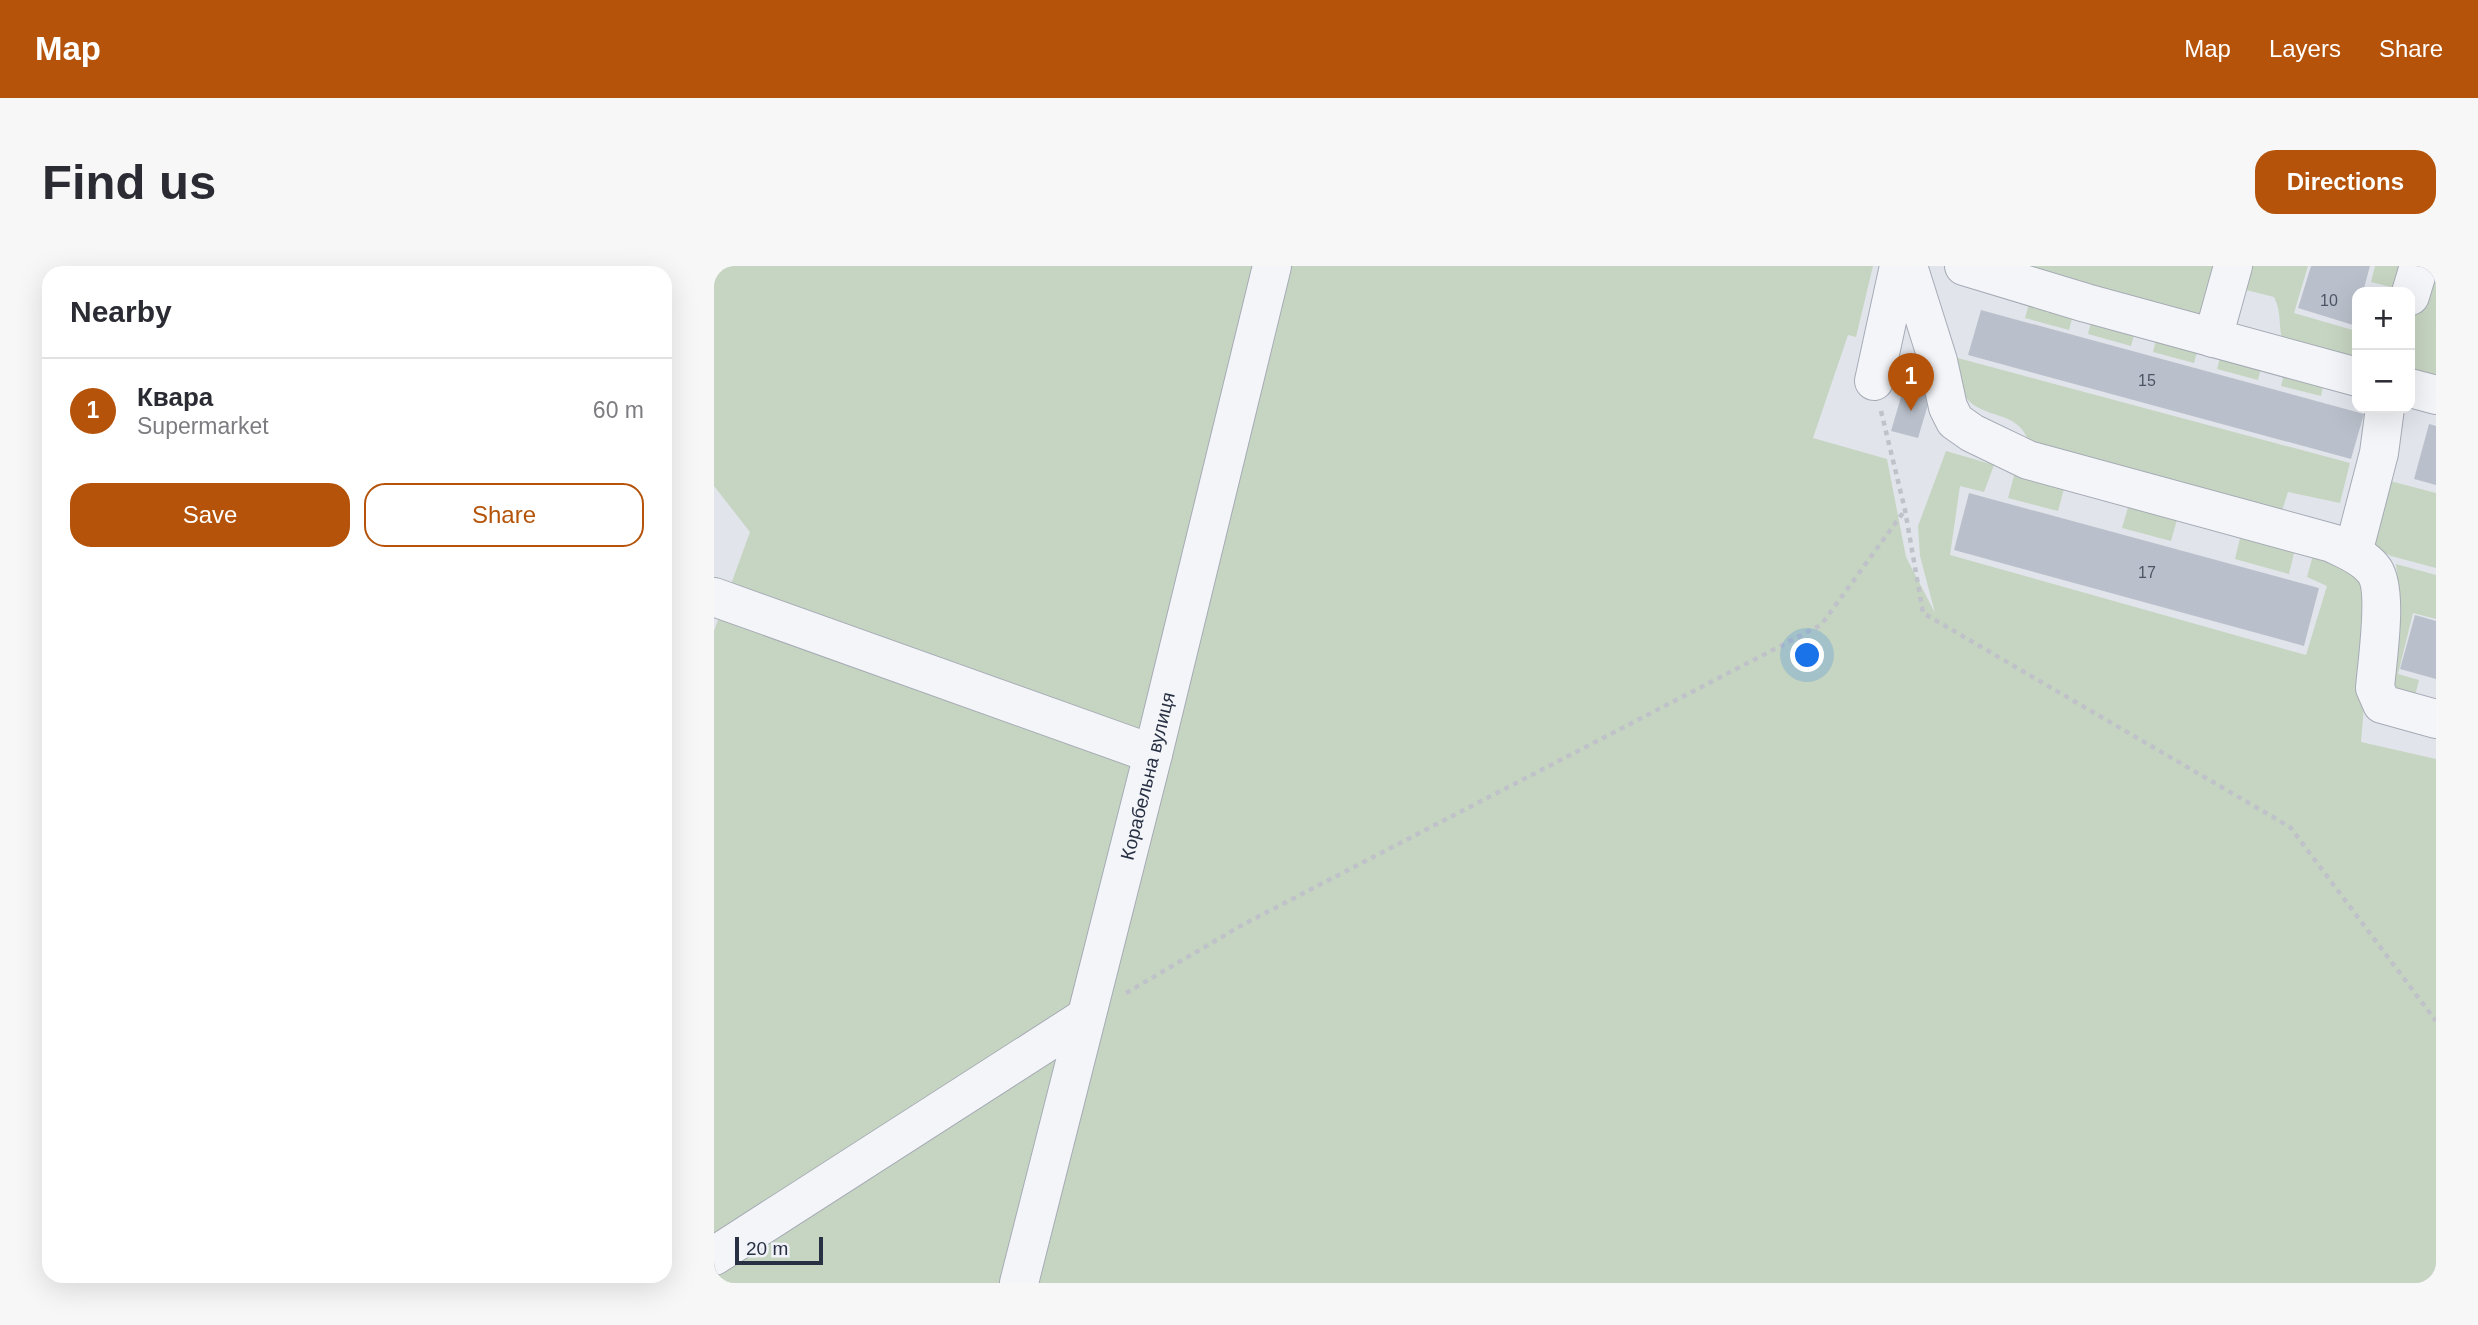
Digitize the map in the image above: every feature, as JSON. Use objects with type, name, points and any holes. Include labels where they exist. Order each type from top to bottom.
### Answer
[{"type":"street","name":"Корабельна вулиця","points":[[1019,1283],[1153,754],[1272,266]]},
{"type":"street","points":[[1874,381],[1899,266]]},
{"type":"street","points":[[1908,266],[1938,361],[1948,407],[1955,421],[1972,433],[2028,460],[2332,543],[2353,553],[2376,571],[2380,585],[2382,601],[2375,688],[2377,696],[2382,704],[2436,719]]},
{"type":"street","points":[[1964,266],[2020,274],[2213,338],[2352,376]]},
{"type":"street","points":[[2213,338],[2233,266]]},
{"type":"street","points":[[2412,287],[2418,266]]},
{"type":"street","points":[[2415,389],[2436,395]]},
{"type":"street","points":[[2353,553],[2379,453],[2384,413]]},
{"type":"street","points":[[714,597],[1153,754]]},
{"type":"street","points":[[714,1256],[1086,1017]]},
{"type":"path","points":[[1874,381],[1905,510],[1923,613],[2290,827],[2436,1021]]},
{"type":"path","points":[[1086,1017],[1244,924],[1821,625],[1905,510]]},
{"type":"green space","points":[[714,266],[1873,266],[1856,337],[1848,335],[1813,438],[1887,459],[1906,557],[1935,613],[1920,556],[1918,526],[1946,451],[1994,465],[1984,492],[1960,486],[1950,555],[2306,655],[2327,586],[2307,577],[2313,555],[2346,567],[2373,597],[2361,742],[2436,759],[2436,1283],[714,1283],[714,631],[750,532],[714,486]]},
{"type":"green space","points":[[2032,266],[2226,266],[2217,297],[2190,323],[2033,269]]},
{"type":"green space","points":[[2239,266],[2308,266],[2294,313],[2352,330],[2352,367],[2283,344],[2274,297],[2238,288]]},
{"type":"green space","points":[[2375,266],[2409,266],[2404,287],[2371,282]]},
{"type":"green space","points":[[2436,281],[2436,385],[2415,373],[2415,309],[2427,289]]},
{"type":"green space","points":[[2031,297],[2075,308],[2069,330],[2025,318]]},
{"type":"green space","points":[[2093,313],[2137,325],[2131,346],[2088,334]]},
{"type":"green space","points":[[2158,331],[2200,342],[2194,363],[2153,352]]},
{"type":"green space","points":[[2222,349],[2263,360],[2258,380],[2217,369]]},
{"type":"green space","points":[[1954,357],[2350,463],[2340,503],[2288,492],[2280,517],[2029,443],[2017,424],[1980,409],[1964,395]]},
{"type":"green space","points":[[2286,366],[2325,377],[2321,396],[2281,386]]},
{"type":"green space","points":[[2015,472],[2065,485],[2058,511],[2008,498]]},
{"type":"green space","points":[[2390,481],[2436,493],[2436,568],[2391,556],[2372,546]]},
{"type":"green space","points":[[2129,504],[2178,516],[2171,541],[2122,528]]},
{"type":"green space","points":[[2241,534],[2295,549],[2289,574],[2235,559]]},
{"type":"green space","points":[[2396,564],[2436,575],[2436,619],[2413,613],[2398,674],[2419,680],[2415,696],[2389,688],[2398,585]]},
{"type":"building","points":[[2311,266],[2370,266],[2364,287],[2352,287],[2352,325],[2298,308]]},
{"type":"building","points":[[1981,310],[2352,411],[2352,413],[2364,414],[2351,459],[1968,355]]},
{"type":"building","points":[[1906,380],[1933,388],[1918,438],[1891,431]]},
{"type":"building","points":[[2429,424],[2436,426],[2436,485],[2414,479]]},
{"type":"building","points":[[1969,493],[2319,588],[2304,646],[1954,550]]},
{"type":"building","points":[[2415,615],[2436,621],[2436,679],[2400,669]]},
{"type":"place","name":"Квара","points":[[1911,411]]}]
